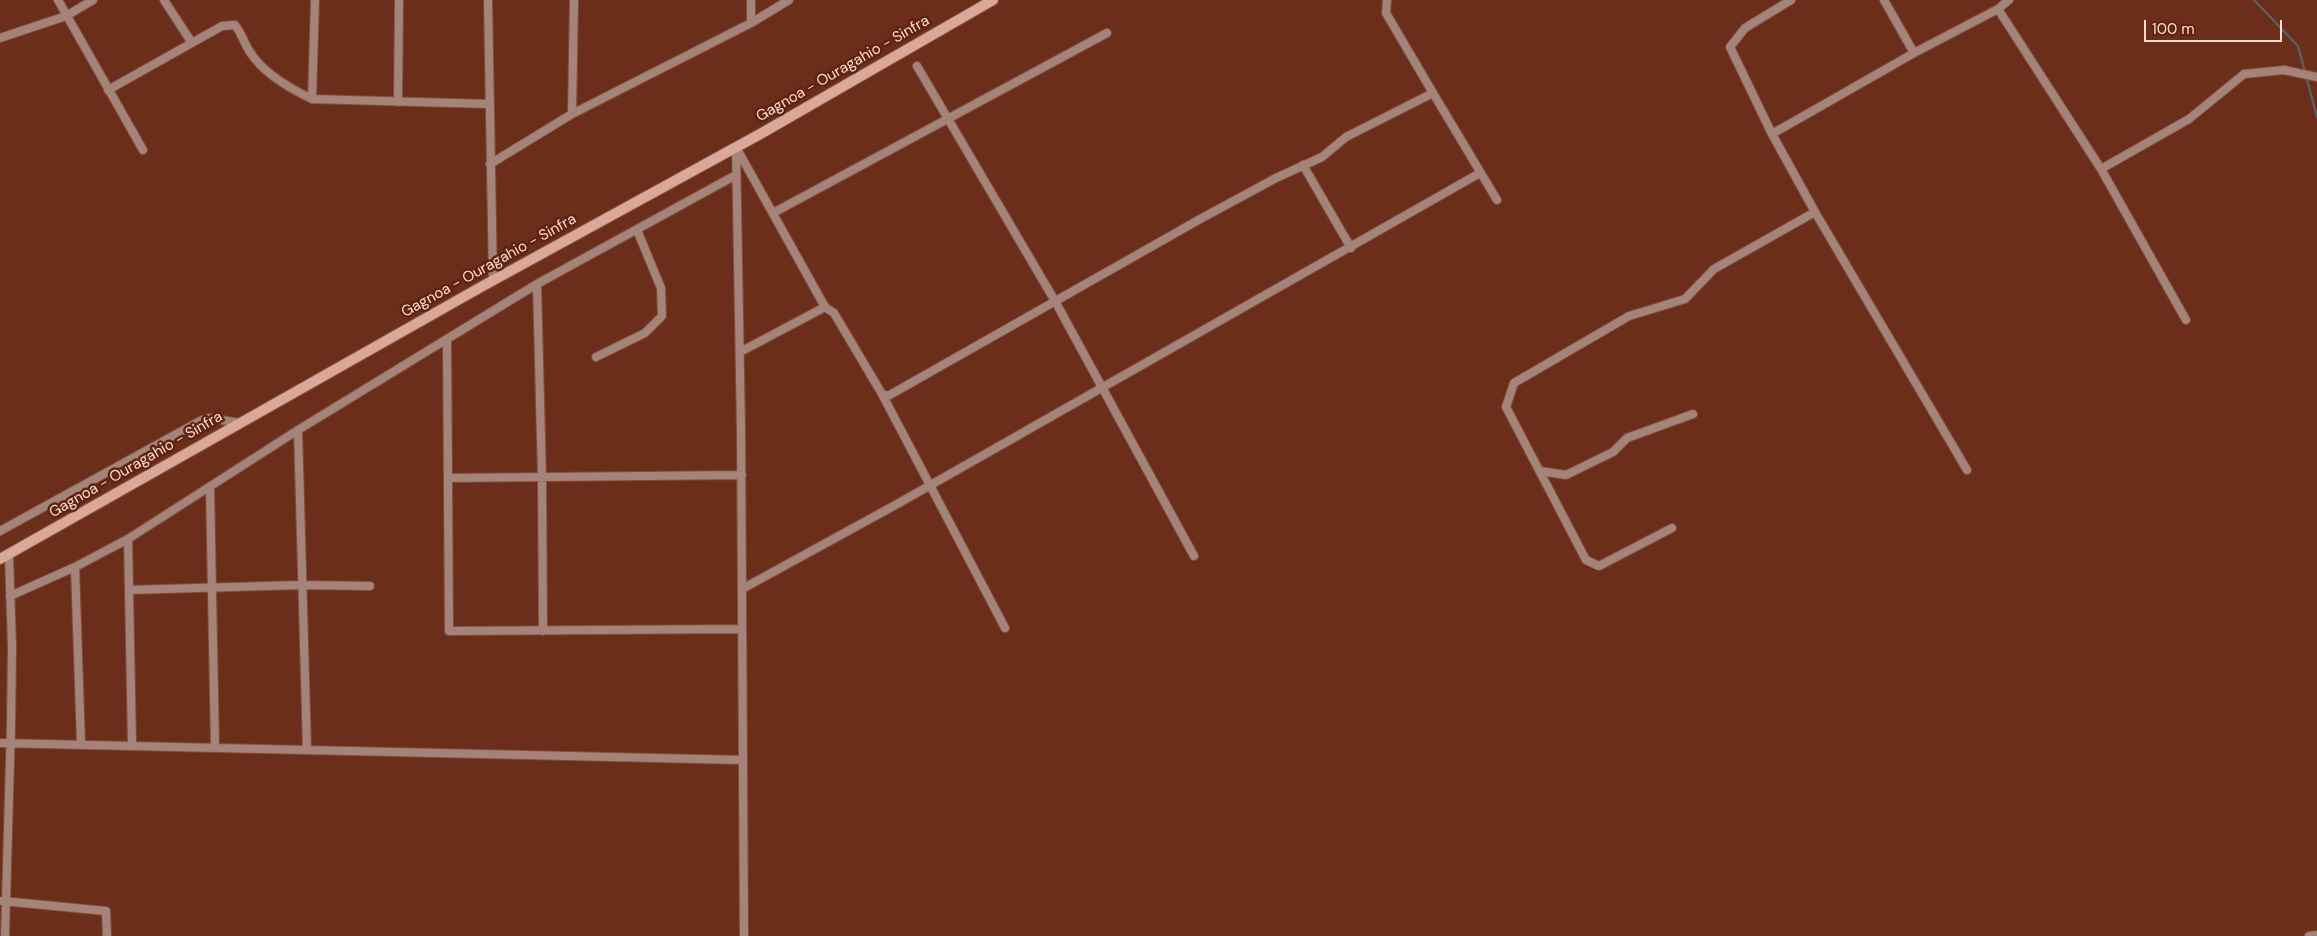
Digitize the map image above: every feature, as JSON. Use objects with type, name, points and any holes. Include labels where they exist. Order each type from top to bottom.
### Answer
[{"type":"main road","name":"Gagnoa - Ouragahio - Sinfra","points":[[4,557],[493,280],[736,147],[993,0]]},
{"type":"street","points":[[58,0],[143,150]]},
{"type":"street","points":[[0,38],[66,16],[93,0]]},
{"type":"street","points":[[164,0],[192,43]]},
{"type":"street","points":[[312,100],[315,0]]},
{"type":"street","points":[[398,102],[400,0]]},
{"type":"street","points":[[488,0],[493,280]]},
{"type":"street","points":[[572,114],[574,0]]},
{"type":"street","points":[[751,0],[751,23]]},
{"type":"street","points":[[490,164],[572,114],[751,23],[789,0]]},
{"type":"street","points":[[1387,0],[1386,13],[1497,200]]},
{"type":"street","points":[[1791,0],[1745,28],[1730,47],[1772,134],[1815,212],[1967,470]]},
{"type":"street","points":[[1884,0],[1914,53]]},
{"type":"street","points":[[1772,134],[1914,53],[1998,9],[2009,0]]},
{"type":"street","points":[[1998,9],[2101,169],[2186,320]]},
{"type":"street","points":[[108,90],[222,26],[235,25],[244,35],[249,51],[257,62],[295,91],[312,100],[489,104]]},
{"type":"street","points":[[773,213],[1107,33]]},
{"type":"street","points":[[917,66],[1056,301],[1194,556]]},
{"type":"street","points":[[2101,169],[2189,119],[2244,74],[2284,70],[2317,77]]},
{"type":"street","points":[[882,394],[888,396],[1202,218],[1322,157],[1346,137],[1433,93]]},
{"type":"street","points":[[736,147],[742,476],[744,936]]},
{"type":"street","points":[[736,147],[826,307],[834,313],[882,394],[1005,628]]},
{"type":"street","points":[[1303,166],[1351,248]]},
{"type":"street","points":[[742,588],[1351,248],[1480,173]]},
{"type":"street","points":[[10,596],[75,567],[128,539],[298,430],[537,284],[736,175]]},
{"type":"street","points":[[1672,528],[1599,566],[1586,560],[1506,406],[1514,383],[1629,316],[1685,298],[1714,269],[1815,212]]},
{"type":"street","points":[[596,358],[645,333],[662,316],[661,288],[637,230]]},
{"type":"street","points":[[537,284],[542,478],[543,631]]},
{"type":"street","points":[[740,352],[826,307]]},
{"type":"street","points":[[447,339],[449,631],[742,629]]},
{"type":"street","points":[[1540,471],[1566,475],[1613,452],[1627,438],[1693,414]]},
{"type":"street","points":[[0,531],[202,420],[210,418],[240,423]]},
{"type":"street","points":[[298,430],[307,750]]},
{"type":"street","points":[[448,478],[742,476]]},
{"type":"street","points":[[210,487],[215,747]]},
{"type":"street","points":[[128,539],[132,745]]},
{"type":"street","points":[[4,557],[10,596],[10,742],[2,901],[5,936]]},
{"type":"street","points":[[75,567],[81,744]]},
{"type":"street","points":[[129,590],[302,585],[370,586]]},
{"type":"street","points":[[0,743],[743,760]]},
{"type":"street","points":[[2,901],[106,911],[107,936]]},
{"type":"street","points":[[2310,936],[2317,935]]},
{"type":"waterway","points":[[2254,0],[2298,46],[2317,117]]}]
